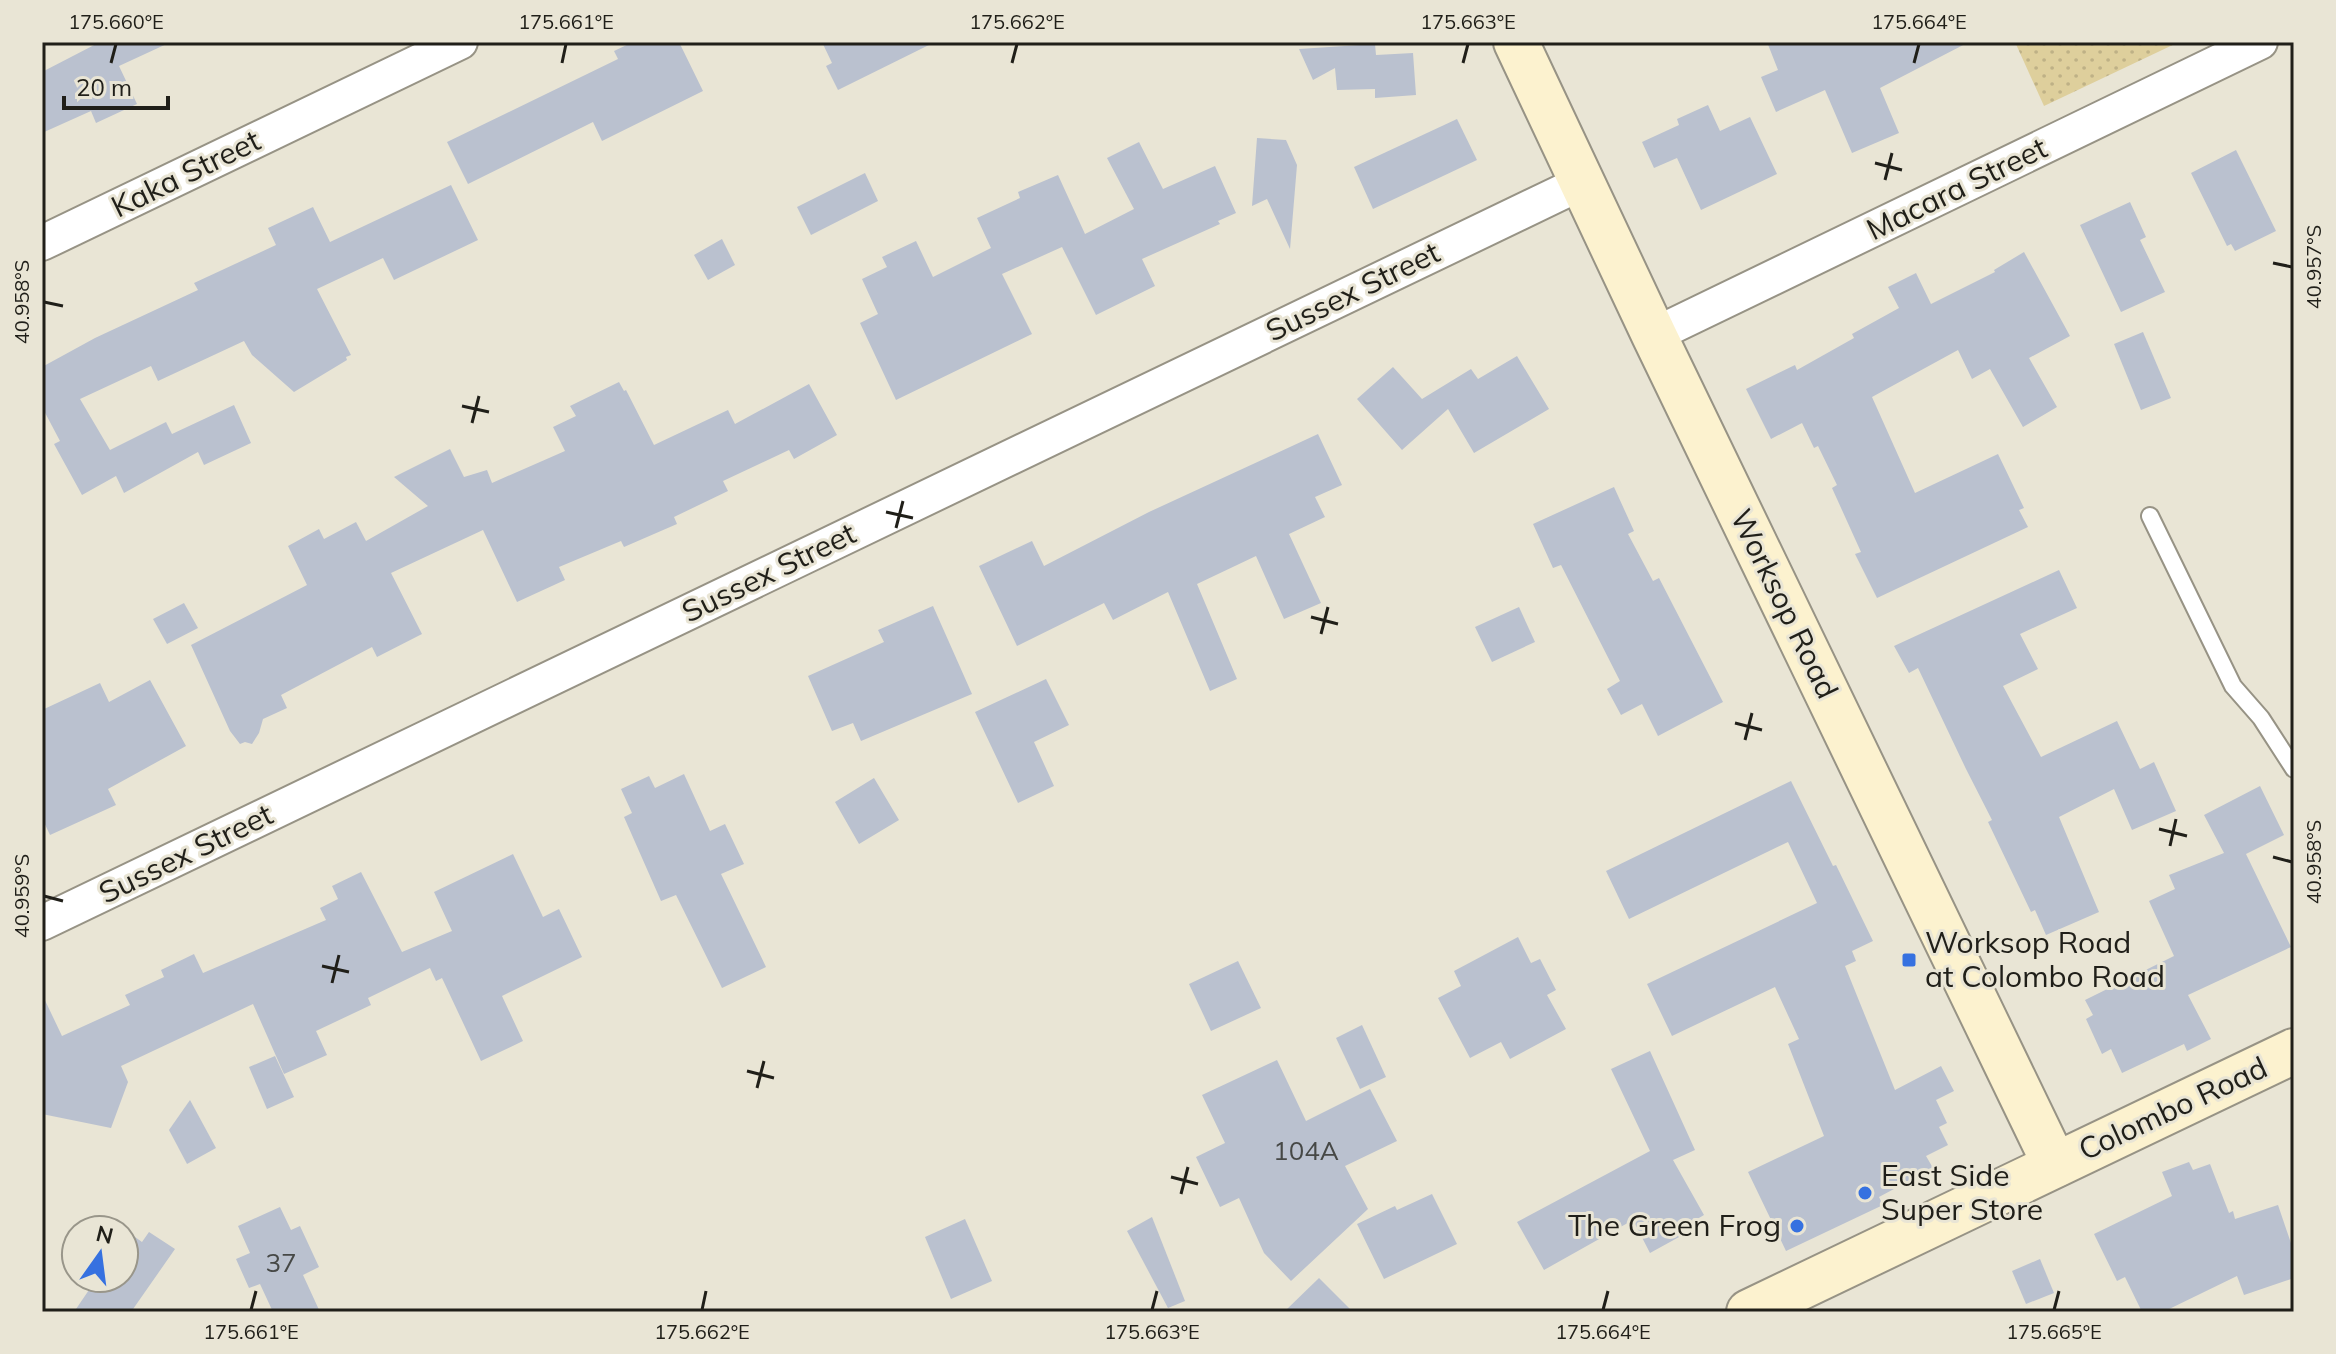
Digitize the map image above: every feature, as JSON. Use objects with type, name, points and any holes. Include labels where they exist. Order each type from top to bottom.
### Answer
[{"type":"street","name":"Kaka Street","points":[[42,243],[460,42]]},
{"type":"street","name":"Worksop Road","points":[[1516,42],[2055,1165]]},
{"type":"street","name":"Macara Street","points":[[1654,335],[2260,42]]},
{"type":"street","name":"Sussex Street","points":[[42,923],[1583,182]]},
{"type":"street","name":"Colombo Road","points":[[1749,1312],[2294,1051]]},
{"type":"lane","points":[[2150,516],[2228,678],[2261,718],[2294,769]]},
{"type":"shaded area","points":[[2015,42],[2179,42],[2044,106]]},
{"type":"building","points":[[100,42],[171,42],[119,66],[137,104],[96,123],[91,111],[42,133],[42,72]]},
{"type":"building","points":[[633,42],[679,42],[703,91],[602,141],[593,122],[468,184],[447,142],[618,59],[614,51]]},
{"type":"building","points":[[822,42],[935,42],[838,90],[826,66],[832,63]]},
{"type":"building","points":[[1767,42],[1969,42],[1880,88],[1899,133],[1852,153],[1825,90],[1776,112],[1761,77],[1778,70]]},
{"type":"building","points":[[1375,44],[1376,55],[1413,53],[1416,95],[1375,98],[1375,89],[1337,90],[1335,68],[1313,80],[1299,49]]},
{"type":"building","points":[[1708,105],[1720,131],[1750,117],[1777,174],[1701,210],[1677,158],[1654,168],[1642,142],[1679,125],[1677,119]]},
{"type":"building","points":[[1457,119],[1477,160],[1373,209],[1354,167]]},
{"type":"building","points":[[1257,138],[1286,140],[1297,165],[1290,249],[1267,199],[1252,206]]},
{"type":"building","points":[[1139,142],[1163,189],[1215,166],[1236,213],[1218,221],[1220,224],[1142,259],[1155,286],[1096,315],[1062,247],[1002,274],[1032,334],[896,400],[860,323],[878,314],[862,279],[887,267],[882,257],[916,241],[933,277],[991,248],[977,218],[1020,198],[1018,192],[1058,175],[1085,234],[1134,209],[1107,158]]},
{"type":"building","points":[[2236,150],[2276,231],[2235,251],[2231,244],[2227,246],[2191,173]]},
{"type":"building","points":[[865,173],[878,201],[811,235],[797,207]]},
{"type":"building","points":[[451,185],[478,240],[394,280],[383,258],[317,289],[351,355],[294,392],[252,355],[244,341],[158,381],[151,366],[80,399],[110,450],[166,422],[172,434],[234,405],[251,443],[204,465],[198,452],[124,493],[116,476],[82,495],[54,444],[60,441],[42,407],[42,367],[95,338],[198,290],[194,283],[276,245],[268,228],[313,207],[330,242]]},
{"type":"building","points":[[2130,202],[2146,237],[2140,240],[2165,292],[2121,312],[2080,225]]},
{"type":"building","points":[[722,239],[735,265],[708,280],[694,255]]},
{"type":"building","points":[[2024,252],[2070,336],[2029,358],[2057,407],[2023,427],[1990,369],[1972,379],[1958,350],[1872,397],[1915,493],[1998,454],[2024,508],[2019,510],[2028,527],[1877,598],[1855,554],[1861,552],[1832,488],[1837,485],[1818,446],[1814,448],[1802,423],[1771,439],[1746,389],[1795,365],[1797,370],[1899,308],[1888,287],[1916,273],[1931,304],[1995,272]]},
{"type":"building","points":[[2143,332],[2171,398],[2141,410],[2114,344]]},
{"type":"building","points":[[1517,356],[1549,409],[1474,453],[1448,409],[1402,450],[1357,399],[1393,367],[1422,399],[1471,369],[1478,379]]},
{"type":"building","points":[[619,382],[654,445],[728,410],[735,424],[809,384],[837,435],[794,459],[789,450],[723,481],[728,491],[674,517],[677,524],[624,547],[621,541],[559,567],[565,580],[517,602],[483,530],[391,573],[422,634],[377,657],[372,647],[281,695],[287,708],[263,719],[252,744],[240,744],[230,731],[191,645],[307,585],[288,546],[319,529],[324,539],[356,522],[366,541],[428,506],[394,477],[450,449],[464,477],[487,470],[492,483],[565,451],[553,427],[576,416],[570,406]]},
{"type":"building","points":[[1318,434],[1342,485],[1315,497],[1325,517],[1289,534],[1321,603],[1284,619],[1256,556],[1197,584],[1237,679],[1210,691],[1168,592],[1113,620],[1104,603],[1017,646],[979,566],[1032,541],[1044,566],[1149,512]]},
{"type":"building","points":[[1614,487],[1634,531],[1628,534],[1653,581],[1659,578],[1723,702],[1658,736],[1642,704],[1621,715],[1607,689],[1620,681],[1561,565],[1553,568],[1533,524]]},
{"type":"building","points":[[2059,570],[2077,608],[2020,634],[2038,669],[2003,686],[2041,757],[2117,721],[2140,769],[2154,762],[2176,811],[2132,830],[2114,789],[2059,817],[2099,912],[2046,935],[2035,910],[2031,912],[1988,822],[1992,820],[1918,668],[1909,673],[1894,646]]},
{"type":"building","points":[[184,603],[198,628],[167,644],[153,619]]},
{"type":"building","points":[[933,606],[972,694],[861,741],[853,723],[832,731],[808,676],[884,642],[878,630]]},
{"type":"building","points":[[1519,607],[1535,642],[1492,662],[1475,627]]},
{"type":"building","points":[[1046,679],[1069,725],[1034,742],[1054,786],[1018,803],[975,712]]},
{"type":"building","points":[[150,680],[186,746],[108,789],[116,805],[50,835],[42,818],[42,710],[100,683],[109,702]]},
{"type":"building","points":[[684,774],[710,831],[725,824],[744,864],[721,874],[766,967],[722,988],[676,895],[661,901],[624,817],[632,813],[621,789],[649,776],[655,788]]},
{"type":"building","points":[[874,778],[899,820],[859,844],[835,802]]},
{"type":"building","points":[[1791,781],[1873,941],[1852,951],[1856,961],[1845,966],[1895,1090],[1941,1066],[1954,1091],[1936,1100],[1947,1123],[1939,1127],[1948,1145],[1926,1156],[1933,1168],[1879,1197],[1883,1205],[1786,1251],[1748,1172],[1824,1136],[1788,1044],[1799,1039],[1775,987],[1672,1036],[1647,984],[1817,903],[1788,842],[1629,919],[1606,871]]},
{"type":"building","points":[[2260,786],[2284,835],[2246,854],[2291,947],[2188,995],[2211,1039],[2187,1051],[2184,1044],[2122,1073],[2111,1049],[2102,1054],[2086,1019],[2093,1015],[2085,1000],[2174,956],[2149,901],[2175,889],[2169,875],[2224,853],[2204,815]]},
{"type":"building","points":[[513,854],[543,917],[559,909],[582,957],[502,996],[523,1041],[481,1061],[442,978],[436,981],[430,968],[368,998],[371,1005],[316,1031],[327,1055],[284,1074],[253,1004],[121,1066],[128,1082],[111,1128],[42,1114],[42,994],[62,1036],[130,1005],[125,995],[164,977],[161,970],[194,954],[203,973],[326,920],[320,908],[338,899],[332,886],[361,872],[402,952],[452,931],[434,892]]},
{"type":"building","points":[[1518,937],[1531,963],[1540,959],[1556,990],[1547,995],[1566,1029],[1510,1059],[1501,1042],[1470,1058],[1438,998],[1461,986],[1454,971]]},
{"type":"building","points":[[1238,961],[1261,1008],[1211,1031],[1189,984]]},
{"type":"building","points":[[1362,1025],[1386,1077],[1360,1089],[1336,1038]]},
{"type":"building","points":[[1650,1051],[1695,1150],[1673,1160],[1704,1215],[1687,1225],[1690,1231],[1650,1253],[1633,1220],[1544,1270],[1517,1222],[1650,1151],[1611,1069]]},
{"type":"building","points":[[275,1056],[294,1097],[267,1109],[249,1067]]},
{"type":"building","points":[[1277,1060],[1306,1121],[1370,1089],[1397,1141],[1345,1166],[1368,1209],[1291,1281],[1264,1253],[1239,1198],[1220,1207],[1196,1157],[1225,1143],[1202,1095]]},
{"type":"building","points":[[190,1100],[216,1148],[187,1164],[169,1130]]},
{"type":"building","points":[[2189,1162],[2193,1170],[2210,1164],[2229,1213],[2233,1211],[2235,1219],[2278,1205],[2294,1252],[2294,1278],[2244,1295],[2237,1276],[2163,1312],[2142,1312],[2125,1277],[2117,1281],[2094,1234],[2172,1196],[2162,1172]]},
{"type":"building","points":[[1432,1194],[1457,1244],[1384,1279],[1357,1224],[1395,1206],[1397,1210]]},
{"type":"building","points":[[280,1207],[291,1230],[300,1226],[319,1267],[303,1275],[320,1312],[273,1312],[260,1284],[249,1288],[236,1259],[250,1253],[238,1226]]},
{"type":"building","points":[[1152,1217],[1185,1301],[1168,1308],[1127,1231]]},
{"type":"building","points":[[965,1219],[992,1281],[951,1299],[925,1237]]},
{"type":"building","points":[[149,1232],[175,1249],[131,1312],[74,1312],[86,1294],[140,1294],[140,1241],[142,1242]]},
{"type":"building","points":[[2040,1259],[2054,1293],[2026,1304],[2012,1271]]},
{"type":"building","points":[[1319,1278],[1353,1312],[1284,1312]]},
{"type":"place","name":"Worksop Road at Colombo Road","points":[[1909,960]]},
{"type":"place","name":"East Side Super Store","points":[[1865,1193]]},
{"type":"place","name":"The Green Frog","points":[[1797,1226]]}]
